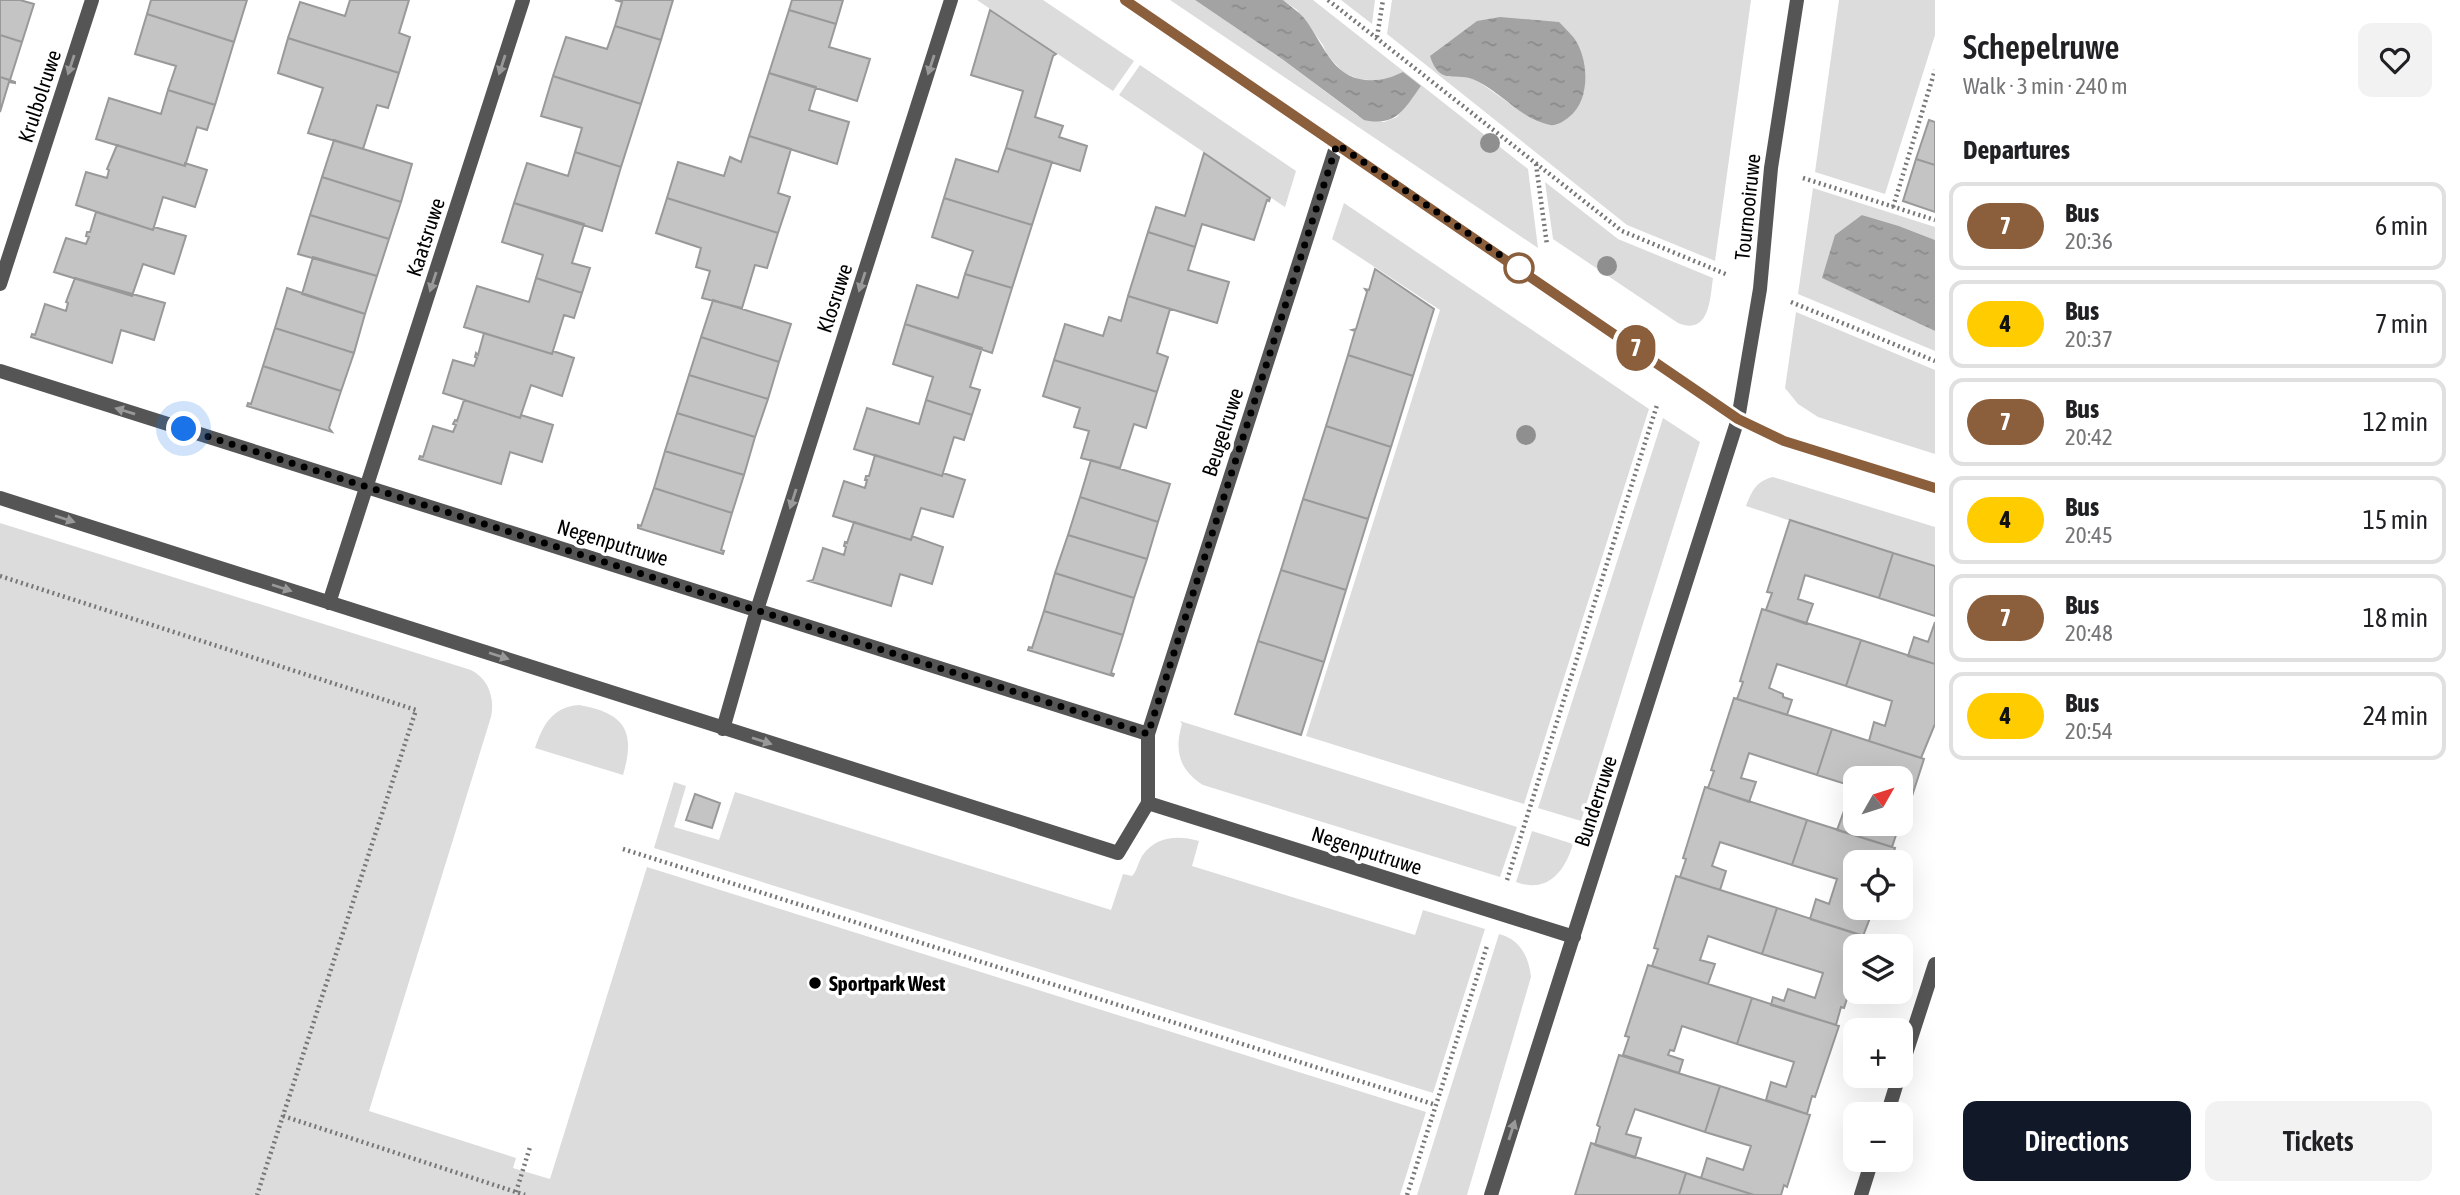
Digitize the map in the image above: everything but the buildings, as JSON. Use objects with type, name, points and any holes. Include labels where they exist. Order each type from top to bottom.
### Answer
[{"type":"street","name":"Krulbolruwe","points":[[0,284],[92,0]]},
{"type":"street","name":"Kaatsruwe","points":[[329,603],[523,0]]},
{"type":"street","name":"Klosruwe","points":[[723,729],[757,610],[951,0]]},
{"type":"street","points":[[1125,0],[1738,419],[1784,441],[1935,488]]},
{"type":"street","name":"Tournooiruwe","points":[[1738,419],[1760,289],[1772,168],[1797,0]]},
{"type":"street","name":"Beugelruwe","points":[[1148,734],[1337,144]]},
{"type":"street","name":"Negenputruwe","points":[[0,371],[1148,734]]},
{"type":"street","name":"Bunderruwe","points":[[1491,1195],[1738,419]]},
{"type":"street","points":[[0,498],[1118,853],[1148,803],[1148,734]]},
{"type":"street","name":"Negenputruwe","points":[[1148,803],[1574,937]]},
{"type":"street","points":[[1913,1033],[1935,964]]},
{"type":"street","points":[[1861,1195],[1868,1172]]},
{"type":"path","points":[[1328,0],[1622,230],[1935,361]]},
{"type":"path","points":[[1377,38],[1383,0]]},
{"type":"path","points":[[1893,207],[1935,70]]},
{"type":"path","points":[[1536,163],[1553,291]]},
{"type":"path","points":[[1772,168],[1935,220]]},
{"type":"path","points":[[1407,1195],[1668,371]]},
{"type":"path","points":[[0,576],[416,710],[257,1195]]},
{"type":"path","points":[[623,849],[1436,1105]]},
{"type":"path","points":[[283,1116],[525,1195]]},
{"type":"path","points":[[516,1192],[530,1147]]},
{"type":"shaded area","points":[[977,0],[1043,0],[1134,61],[1113,91]]},
{"type":"shaded area","points":[[1170,0],[1195,0],[1282,59],[1358,116],[1384,122],[1397,117],[1421,86],[1390,78],[1379,81],[1359,79],[1344,73],[1327,55],[1323,45],[1297,10],[1283,0],[1313,0],[1528,169],[1538,248]]},
{"type":"shaded area","points":[[1341,0],[1375,0],[1372,24]]},
{"type":"shaded area","points":[[1392,0],[1751,0],[1715,261],[1627,225],[1387,34]],"holes":[[[1585,68],[1584,92],[1550,125],[1520,111],[1475,79]]]},
{"type":"shaded area","points":[[1839,0],[1935,0],[1935,35],[1885,194],[1815,172]]},
{"type":"shaded area","points":[[1140,65],[1296,171],[1285,207],[1119,95]]},
{"type":"shaded area","points":[[1545,182],[1618,239],[1713,278],[1709,304],[1702,320],[1689,326],[1678,323],[1553,239]]},
{"type":"shaded area","points":[[1813,188],[1935,227],[1935,240],[1862,215],[1823,278],[1935,331],[1935,351],[1798,294]]},
{"type":"shaded area","points":[[1344,203],[1649,409],[1524,804],[1306,736],[1440,310],[1332,239]]},
{"type":"shaded area","points":[[1796,312],[1935,370],[1935,454],[1818,417],[1798,404],[1785,388]]},
{"type":"shaded area","points":[[1663,418],[1700,442],[1581,821],[1538,808]]},
{"type":"shaded area","points":[[1773,477],[1935,527],[1935,569],[1746,506],[1755,487]]},
{"type":"shaded area","name":"Sportpark West","points":[[0,523],[471,670],[486,684],[492,703],[491,717],[369,1111],[516,1158],[513,1168],[550,1179],[647,867],[1426,1112],[1400,1195],[0,1195]]},
{"type":"shaded area","points":[[579,705],[607,713],[623,726],[628,747],[623,775],[535,748],[541,732],[555,713]]},
{"type":"shaded area","points":[[1180,721],[1517,827],[1500,877],[1203,785],[1188,773],[1180,759]]},
{"type":"shaded area","points":[[674,782],[686,786],[674,827],[719,840],[735,792],[1111,910],[1123,874],[1132,876],[1148,849],[1161,841],[1183,838],[1199,841],[1192,866],[1415,935],[1423,910],[1485,929],[1433,1093],[654,848]]},
{"type":"shaded area","points":[[1532,831],[1573,844],[1565,863],[1554,878],[1537,885],[1527,885],[1516,882]]},
{"type":"shaded area","points":[[1499,934],[1513,940],[1522,950],[1531,977],[1467,1195],[1417,1195]]},
{"type":"water","points":[[1195,0],[1283,0],[1304,18],[1329,57],[1344,72],[1371,80],[1385,79],[1403,72],[1421,86],[1399,114],[1384,121],[1364,120],[1282,59]]},
{"type":"water","points":[[1500,17],[1559,22],[1574,38],[1583,57],[1584,90],[1576,110],[1563,122],[1553,125],[1540,122],[1477,81],[1444,75],[1434,66],[1430,56],[1477,21]]},
{"type":"water","points":[[1862,215],[1935,240],[1935,331],[1822,278],[1835,235]]},
{"type":"bus line","name":"7","points":[[1125,0],[1738,419],[1784,441],[1935,488]]},
{"type":"place","name":"Sportpark West","points":[[815,983]]},
{"type":"route","points":[[184,429],[1148,734],[1337,144],[1519,268]]}]
